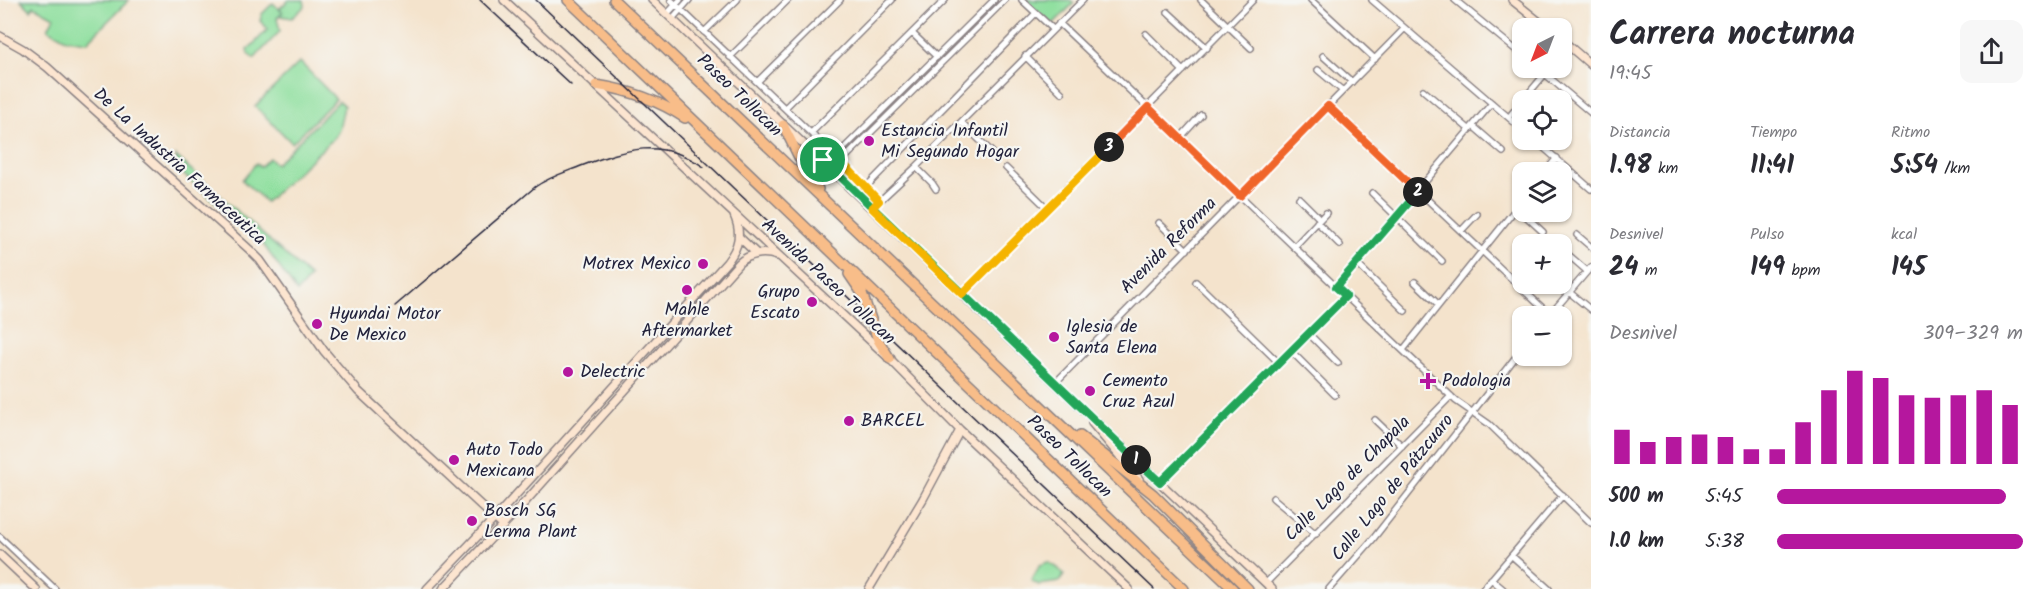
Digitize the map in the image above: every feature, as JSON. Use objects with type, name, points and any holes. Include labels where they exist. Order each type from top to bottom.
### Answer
[{"type":"highway","name":"Paseo Tollocan","points":[[568,0],[1184,589]]},
{"type":"highway","name":"Paseo Tollocan","points":[[614,0],[1233,589]]},
{"type":"highway","points":[[596,85],[653,100],[701,126]]},
{"type":"highway","points":[[783,125],[806,170],[828,203]]},
{"type":"highway","points":[[843,262],[862,293],[878,340],[890,359]]},
{"type":"highway","points":[[1070,432],[1094,446],[1153,494],[1248,589]]},
{"type":"highway","points":[[1153,560],[1174,589]]},
{"type":"main road","name":"Avenida Paseo Tollocan","points":[[504,0],[890,359],[960,430],[1129,589]]},
{"type":"main road","points":[[652,0],[1269,586]]},
{"type":"main road","points":[[1512,0],[1534,18]]},
{"type":"main road","name":"De La Industria Farmaceutica","points":[[0,36],[23,49],[47,67],[250,250],[260,260],[329,357],[358,392],[503,526]]},
{"type":"main road","points":[[1572,49],[1591,65]]},
{"type":"main road","points":[[732,213],[740,237],[757,254]]},
{"type":"main road","points":[[427,589],[495,518],[733,256],[740,237]]},
{"type":"main road","points":[[443,589],[503,526],[739,263],[757,254],[770,254],[784,260]]},
{"type":"main road","points":[[1083,410],[1097,430],[1153,494]]},
{"type":"main road","points":[[869,589],[923,500],[960,430]]},
{"type":"main road","points":[[0,555],[36,589]]},
{"type":"street","points":[[670,0],[679,5],[704,32],[836,156],[879,201]]},
{"type":"street","points":[[670,16],[679,5],[689,0]]},
{"type":"street","points":[[704,32],[737,0]]},
{"type":"street","points":[[730,57],[788,0]]},
{"type":"street","points":[[757,82],[840,0]]},
{"type":"street","points":[[785,108],[892,0]]},
{"type":"street","points":[[811,133],[945,0]]},
{"type":"street","points":[[823,160],[836,156],[994,0]]},
{"type":"street","points":[[838,175],[841,162],[1005,0]]},
{"type":"street","points":[[1022,0],[1053,29]]},
{"type":"street","points":[[872,208],[1083,0]]},
{"type":"street","points":[[1201,0],[1251,48]]},
{"type":"street","points":[[962,294],[1253,0]]},
{"type":"street","points":[[1311,0],[1375,59]]},
{"type":"street","points":[[1372,0],[1512,120]]},
{"type":"street","points":[[1455,0],[1512,47]]},
{"type":"street","points":[[1168,12],[1206,48]]},
{"type":"street","points":[[865,188],[1036,13]]},
{"type":"street","points":[[1059,23],[1451,396],[1462,406],[1474,412],[1591,523]]},
{"type":"street","name":"Avenida Reforma","points":[[1055,382],[1404,28]]},
{"type":"street","points":[[963,31],[969,36]]},
{"type":"street","points":[[912,33],[937,57]]},
{"type":"street","points":[[1146,34],[1183,71]]},
{"type":"street","points":[[1025,56],[1062,93]]},
{"type":"street","points":[[1323,56],[1352,82]]},
{"type":"street","points":[[1318,70],[1343,91]]},
{"type":"street","points":[[1532,90],[1542,78]]},
{"type":"street","points":[[1550,78],[1591,112]]},
{"type":"street","points":[[1423,90],[1503,152]]},
{"type":"street","points":[[899,94],[904,99]]},
{"type":"street","points":[[1336,287],[1419,192],[1492,103]]},
{"type":"street","points":[[1328,106],[1539,306]]},
{"type":"street","points":[[1509,117],[1512,114]]},
{"type":"street","points":[[1180,138],[1201,115]]},
{"type":"street","points":[[961,122],[998,158]]},
{"type":"street","points":[[1547,150],[1591,189]]},
{"type":"street","points":[[1554,162],[1557,158]]},
{"type":"street","points":[[916,167],[936,189]]},
{"type":"street","points":[[1006,168],[1047,208]]},
{"type":"street","points":[[1372,193],[1442,261]]},
{"type":"street","points":[[1299,198],[1340,245]]},
{"type":"street","points":[[1294,247],[1326,213]]},
{"type":"street","points":[[1461,231],[1477,214]]},
{"type":"street","points":[[1403,350],[1512,214]]},
{"type":"street","points":[[1532,222],[1543,232]]},
{"type":"street","points":[[1159,223],[1187,250]]},
{"type":"street","points":[[1577,235],[1591,247]]},
{"type":"street","points":[[1572,257],[1589,269],[1572,289]]},
{"type":"street","points":[[1356,263],[1406,311]]},
{"type":"street","points":[[1196,282],[1279,363]]},
{"type":"street","points":[[1415,282],[1439,305]]},
{"type":"street","points":[[1557,306],[1567,294]]},
{"type":"street","points":[[1572,294],[1591,309]]},
{"type":"street","points":[[698,295],[705,301]]},
{"type":"street","points":[[1160,482],[1346,296]]},
{"type":"street","points":[[667,329],[673,335]]},
{"type":"street","points":[[1308,333],[1338,363]]},
{"type":"street","points":[[1291,351],[1335,395]]},
{"type":"street","name":"Calle Lago de Pátzcuaro","points":[[1329,589],[1373,539],[1512,362]]},
{"type":"street","name":"Calle Lago de Chapala","points":[[1269,586],[1316,534],[1451,396]]},
{"type":"street","points":[[604,398],[610,405]]},
{"type":"street","points":[[1376,420],[1402,446]]},
{"type":"street","points":[[1483,589],[1563,495]]},
{"type":"street","points":[[1273,498],[1316,534]]},
{"type":"street","points":[[0,537],[55,589]]},
{"type":"street","points":[[1512,556],[1549,589]]},
{"type":"street","points":[[1491,579],[1503,589]]},
{"type":"green space","points":[[21,0],[129,0],[87,42],[66,39],[48,29],[54,17],[34,6],[31,10]]},
{"type":"green space","points":[[289,0],[304,0],[305,6],[292,18],[281,16],[281,14],[277,18],[280,31],[254,59],[248,54],[248,50],[268,29],[260,21],[262,14],[273,3],[283,13],[280,8]]},
{"type":"green space","points":[[1025,0],[1070,0],[1074,3],[1052,25]]},
{"type":"green space","points":[[300,62],[336,99],[292,143],[255,106]]},
{"type":"green space","points":[[339,101],[344,106],[339,130],[335,137],[266,202],[242,180],[256,163],[260,167],[269,158],[276,164]]},
{"type":"green space","points":[[176,156],[310,277],[297,292],[263,244],[177,169]]},
{"type":"green space","points":[[1048,562],[1064,575],[1059,582],[1039,585],[1031,581],[1040,565]]},
{"type":"railway","points":[[480,0],[571,85]]},
{"type":"railway","points":[[536,0],[1154,589]]},
{"type":"railway","points":[[395,306],[535,187],[552,178],[613,155],[643,149],[673,152],[704,167]]},
{"type":"place","name":"Estancia Infantil Mi Segundo Hogar","points":[[869,141]]},
{"type":"place","name":"Motrex Mexico","points":[[703,264]]},
{"type":"place","name":"Mahle Aftermarket","points":[[687,290]]},
{"type":"place","name":"Grupo Escato","points":[[812,302]]},
{"type":"place","name":"Hyundai Motor De Mexico","points":[[317,324]]},
{"type":"place","name":"Iglesia de Santa Elena","points":[[1054,337]]},
{"type":"place","name":"Delectric","points":[[568,372]]},
{"type":"place","name":"Podologia","points":[[1428,381]]},
{"type":"place","name":"Cemento Cruz Azul","points":[[1090,391]]},
{"type":"place","name":"BARCEL","points":[[849,421]]},
{"type":"place","name":"Auto Todo Mexicana","points":[[454,460]]},
{"type":"place","name":"Bosch SG Lerma Plant","points":[[472,521]]},
{"type":"route","points":[[823,160],[836,156],[879,201],[872,208],[962,294],[1148,107],[1240,196],[1328,106],[1419,192],[1336,287],[1346,296],[1160,482],[1039,368],[872,208],[823,160]]}]
